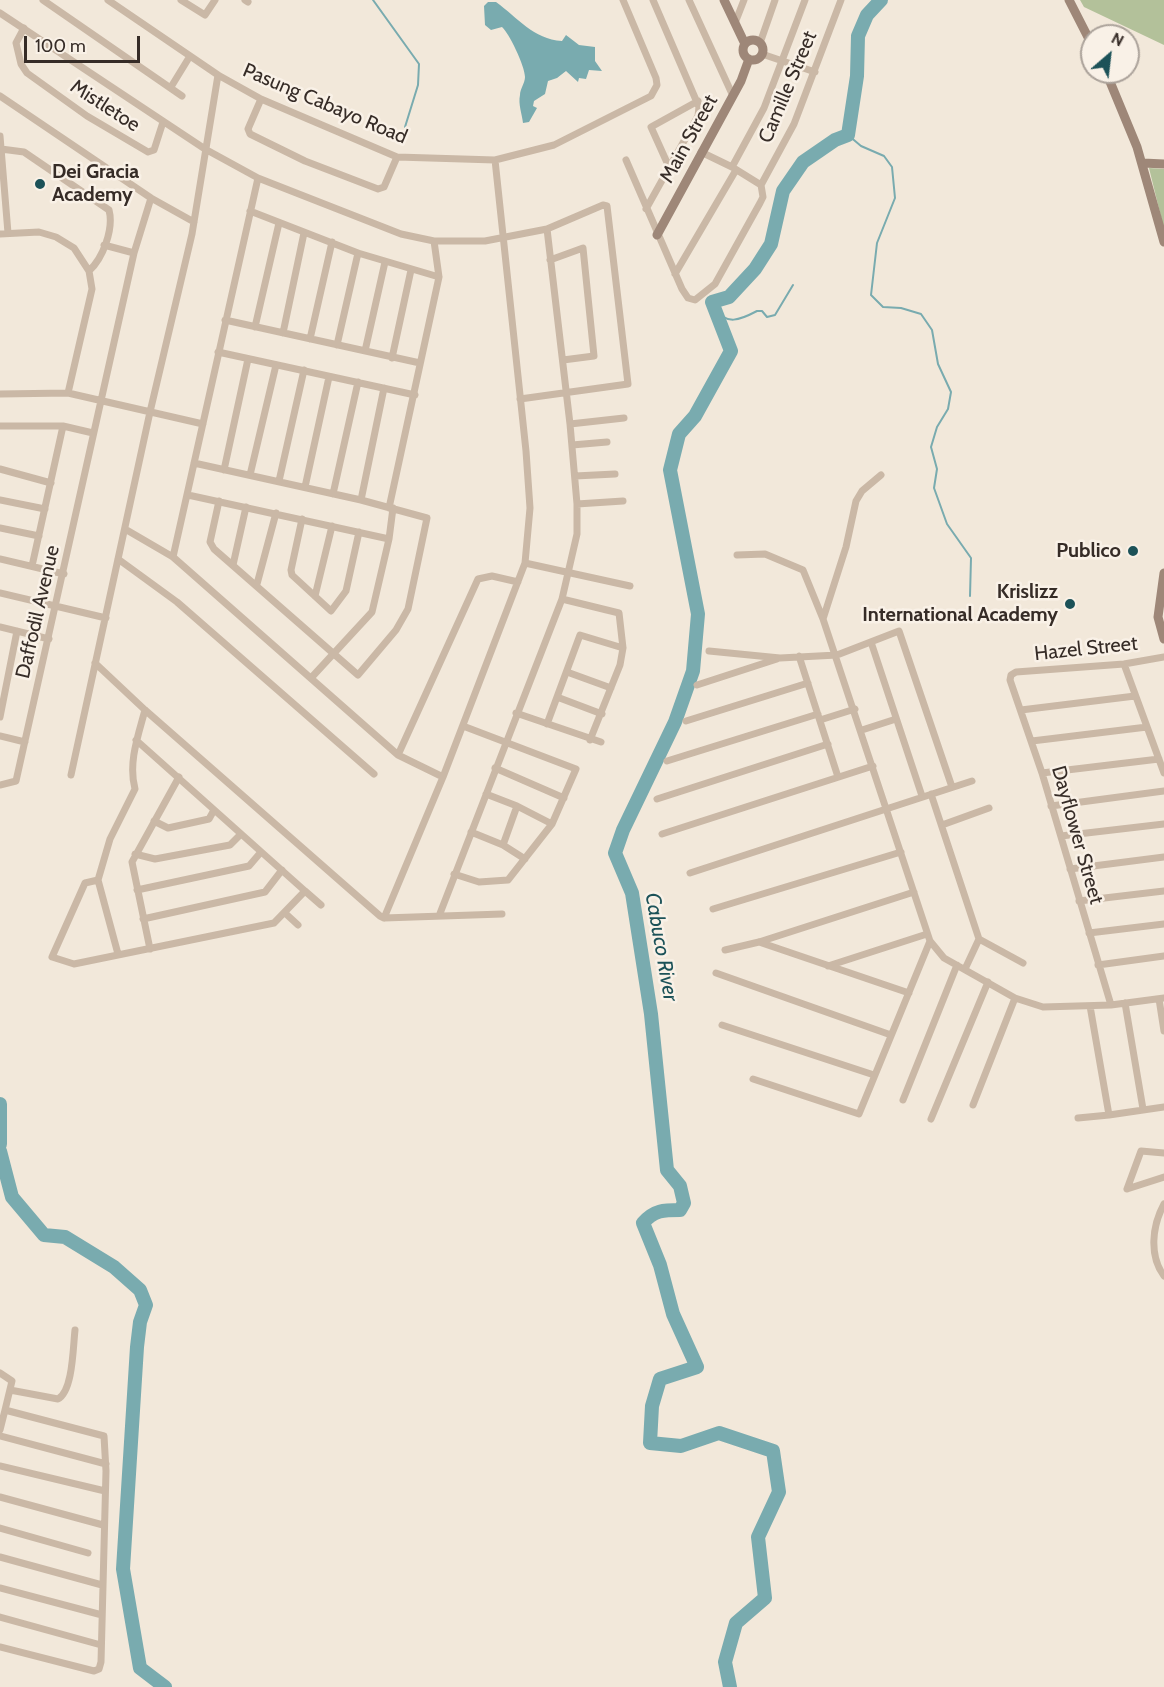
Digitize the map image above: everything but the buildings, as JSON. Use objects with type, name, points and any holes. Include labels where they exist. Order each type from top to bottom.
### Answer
[{"type":"street","points":[[43,0],[182,96]]},
{"type":"street","name":"Pasung Cabayo Road","points":[[108,0],[218,75],[261,99],[397,157],[495,160],[554,145],[651,96],[657,85],[656,78],[623,0]]},
{"type":"street","points":[[182,0],[205,15],[215,0]]},
{"type":"street","points":[[646,209],[698,116],[698,101],[653,0]]},
{"type":"street","points":[[689,0],[733,96]]},
{"type":"street","points":[[724,0],[745,44],[743,51],[749,59],[755,60],[762,54]]},
{"type":"street","points":[[735,23],[744,0]]},
{"type":"street","points":[[762,54],[760,43],[775,0]]},
{"type":"street","points":[[675,274],[734,168],[764,108],[805,0]]},
{"type":"street","name":"Camille Street","points":[[675,274],[688,298],[695,300],[715,284],[763,197],[760,185],[794,124],[841,0]]},
{"type":"street","points":[[1069,0],[1081,24]]},
{"type":"street","points":[[0,13],[205,149],[258,178],[401,234],[434,241],[486,241],[547,229],[603,205],[610,209],[629,382],[626,386],[520,399]]},
{"type":"street","name":"Mistletoe","points":[[24,28],[15,42],[21,64],[27,74],[87,116],[148,152],[154,150],[163,122]]},
{"type":"street","points":[[745,44],[754,40],[760,43]]},
{"type":"street","points":[[762,54],[815,72]]},
{"type":"street","points":[[171,87],[190,56]]},
{"type":"street","name":"Main Street","points":[[657,235],[733,96],[749,59]]},
{"type":"street","points":[[71,775],[194,222],[218,75]]},
{"type":"street","points":[[1111,84],[1143,163],[1164,242]]},
{"type":"street","points":[[0,96],[151,198],[194,222]]},
{"type":"street","points":[[261,99],[248,129],[250,134],[305,161],[378,189],[384,187],[397,157]]},
{"type":"street","points":[[669,167],[651,127],[698,101]]},
{"type":"street","points":[[0,136],[4,234],[39,232],[56,237],[74,248],[89,271],[92,289],[68,393]]},
{"type":"street","points":[[1,149],[14,148],[24,152],[110,210],[111,217],[99,262],[89,271]]},
{"type":"street","points":[[701,152],[734,168],[760,185]]},
{"type":"street","points":[[384,918],[443,777],[525,563],[530,508],[495,160]]},
{"type":"street","points":[[626,160],[675,274]]},
{"type":"street","points":[[1143,163],[1164,164]]},
{"type":"street","points":[[173,558],[258,178]]},
{"type":"street","name":"Daffodil Avenue","points":[[0,785],[16,781],[134,253],[151,198]]},
{"type":"street","points":[[250,211],[358,253],[439,277]]},
{"type":"street","points":[[255,327],[279,223]]},
{"type":"street","points":[[440,916],[505,741],[562,599],[577,534],[577,504],[570,424],[547,229]]},
{"type":"street","points":[[283,333],[304,233]]},
{"type":"street","points":[[311,678],[372,612],[389,539],[391,508],[439,277],[434,241]]},
{"type":"street","points":[[310,339],[332,242]]},
{"type":"street","points":[[104,245],[134,253]]},
{"type":"street","points":[[550,260],[583,248],[594,357],[562,360]]},
{"type":"street","points":[[337,345],[358,253]]},
{"type":"street","points":[[365,351],[385,262]]},
{"type":"street","points":[[392,358],[411,270]]},
{"type":"street","points":[[225,320],[420,363]]},
{"type":"street","points":[[218,352],[415,395]]},
{"type":"street","points":[[224,470],[249,359]]},
{"type":"street","points":[[250,475],[276,364]]},
{"type":"street","points":[[279,481],[304,370]]},
{"type":"street","points":[[305,487],[329,377]]},
{"type":"street","points":[[333,494],[358,382]]},
{"type":"street","points":[[361,500],[384,388]]},
{"type":"street","points":[[0,394],[68,393],[203,424]]},
{"type":"street","points":[[570,424],[624,418]]},
{"type":"street","points":[[0,426],[63,426],[93,433]]},
{"type":"street","points":[[32,566],[63,426]]},
{"type":"street","points":[[572,445],[607,442]]},
{"type":"street","points":[[195,463],[361,500],[427,518],[408,609],[396,630],[358,675],[210,542],[219,501]]},
{"type":"street","points":[[0,469],[51,483]]},
{"type":"street","points":[[575,476],[615,474]]},
{"type":"street","points":[[823,619],[846,547],[856,501],[862,491],[881,475]]},
{"type":"street","points":[[188,495],[389,539]]},
{"type":"street","points":[[0,500],[45,509]]},
{"type":"street","points":[[577,504],[623,501]]},
{"type":"street","points":[[233,565],[246,507]]},
{"type":"street","points":[[257,584],[276,513]]},
{"type":"street","points":[[302,519],[291,570],[331,611],[346,591],[359,532]]},
{"type":"street","points":[[315,596],[332,526]]},
{"type":"street","points":[[0,528],[39,536]]},
{"type":"street","points":[[125,529],[173,558],[398,754],[443,777]]},
{"type":"street","points":[[737,555],[765,555],[803,570],[837,655],[929,938],[939,954],[1015,998],[1043,1007],[1111,1005],[1162,998],[1164,1031]]},
{"type":"street","points":[[0,559],[64,574]]},
{"type":"street","points":[[118,559],[177,602],[374,774]]},
{"type":"street","points":[[525,563],[630,586]]},
{"type":"street","points":[[1163,636],[1159,607],[1164,573]]},
{"type":"street","points":[[398,754],[478,579],[492,576],[518,582]]},
{"type":"street","points":[[0,593],[105,618]]},
{"type":"street","points":[[562,599],[619,614],[623,648],[602,714],[591,740]]},
{"type":"street","points":[[0,627],[49,639]]},
{"type":"street","points":[[0,717],[17,631]]},
{"type":"street","points":[[709,651],[780,657],[837,655],[900,631],[952,787]]},
{"type":"street","points":[[547,724],[580,635],[623,648]]},
{"type":"street","points":[[872,642],[922,796]]},
{"type":"street","points":[[799,656],[838,777]]},
{"type":"street","points":[[697,685],[780,657]]},
{"type":"street","name":"Hazel Street","points":[[1011,675],[1124,664],[1164,657]]},
{"type":"street","points":[[95,663],[145,710],[384,918],[502,914]]},
{"type":"street","points":[[1124,664],[1164,773]]},
{"type":"street","points":[[567,672],[611,688]]},
{"type":"street","name":"Dayflower Street","points":[[1011,675],[1010,680],[1042,773],[1111,1005]]},
{"type":"street","points":[[686,721],[808,683]]},
{"type":"street","points":[[1022,710],[1135,696]]},
{"type":"street","points":[[557,697],[602,714]]},
{"type":"street","points":[[667,761],[819,717],[855,709]]},
{"type":"street","points":[[118,954],[98,880],[110,839],[135,789],[131,774],[136,740],[145,710]]},
{"type":"street","points":[[516,713],[602,742]]},
{"type":"street","points":[[862,730],[896,719]]},
{"type":"street","points":[[454,874],[479,882],[508,880],[552,824],[576,769],[463,726]]},
{"type":"street","points":[[1032,741],[1147,728]]},
{"type":"street","points":[[0,736],[25,742]]},
{"type":"street","points":[[136,740],[321,905]]},
{"type":"street","points":[[657,799],[828,744]]},
{"type":"street","points":[[1042,773],[1159,759]]},
{"type":"street","points":[[662,834],[873,766]]},
{"type":"street","points":[[495,768],[564,798]]},
{"type":"street","points":[[150,949],[132,862],[179,777]]},
{"type":"street","points":[[690,873],[886,807],[972,781]]},
{"type":"street","points":[[1051,806],[1164,791]]},
{"type":"street","points":[[486,794],[517,806],[552,824]]},
{"type":"street","points":[[931,794],[979,939],[1023,963]]},
{"type":"street","points":[[503,845],[517,806]]},
{"type":"street","points":[[942,825],[989,808]]},
{"type":"street","points":[[154,821],[168,828],[209,819],[214,810]]},
{"type":"street","points":[[1060,836],[1164,825]]},
{"type":"street","points":[[471,832],[503,845],[525,859]]},
{"type":"street","points":[[135,854],[155,859],[230,845],[241,834]]},
{"type":"street","points":[[137,890],[249,866],[261,852]]},
{"type":"street","points":[[713,909],[901,852]]},
{"type":"street","points":[[1070,869],[1164,857]]},
{"type":"street","points":[[143,920],[265,892],[282,870]]},
{"type":"street","points":[[98,880],[85,883],[52,957],[74,964],[274,923],[305,891]]},
{"type":"street","points":[[1079,901],[1164,891]]},
{"type":"street","points":[[725,950],[759,942],[914,892]]},
{"type":"street","points":[[285,913],[298,925]]},
{"type":"street","points":[[1089,933],[1164,924]]},
{"type":"street","points":[[828,966],[929,938]]},
{"type":"street","points":[[753,1079],[859,1114],[929,938]]},
{"type":"street","points":[[964,969],[979,939]]},
{"type":"street","points":[[759,942],[909,993]]},
{"type":"street","points":[[1098,965],[1164,956]]},
{"type":"street","points":[[903,1100],[957,964]]},
{"type":"street","points":[[716,973],[891,1035]]},
{"type":"street","points":[[931,1119],[988,982]]},
{"type":"street","points":[[973,1105],[1015,998]]},
{"type":"street","points":[[1125,1003],[1143,1109]]},
{"type":"street","points":[[1090,1006],[1109,1115]]},
{"type":"street","points":[[722,1025],[874,1075]]},
{"type":"street","points":[[1078,1118],[1164,1107]]},
{"type":"street","points":[[1164,1154],[1141,1151],[1127,1189],[1164,1177]]},
{"type":"street","points":[[1164,1204],[1156,1224],[1155,1254],[1158,1268],[1164,1276]]},
{"type":"street","points":[[10,1390],[58,1399],[62,1397],[68,1388],[75,1330]]},
{"type":"street","points":[[0,1373],[11,1378],[0,1430]]},
{"type":"street","points":[[0,1647],[94,1671],[99,1669],[106,1464],[104,1436],[5,1410]]},
{"type":"street","points":[[0,1436],[106,1464]]},
{"type":"street","points":[[0,1466],[105,1491]]},
{"type":"street","points":[[0,1497],[103,1525]]},
{"type":"street","points":[[0,1528],[88,1553]]},
{"type":"street","points":[[0,1557],[102,1585]]},
{"type":"street","points":[[0,1588],[102,1615]]},
{"type":"street","points":[[0,1617],[101,1644]]},
{"type":"green space","points":[[1080,0],[1164,0],[1164,45],[1140,34],[1140,24],[1120,24],[1084,7]]},
{"type":"green space","points":[[1149,168],[1164,169],[1164,229]]},
{"type":"water","points":[[488,2],[496,2],[526,27],[543,36],[562,41],[566,35],[579,45],[595,47],[595,61],[602,71],[589,70],[586,79],[579,78],[578,82],[566,71],[548,81],[545,94],[534,101],[533,106],[537,108],[529,122],[523,123],[520,98],[525,79],[522,65],[505,30],[502,27],[491,30],[485,25],[484,6]]},
{"type":"waterway","points":[[373,0],[419,64],[418,85],[405,127]]},
{"type":"waterway","name":"Cabuco River","points":[[730,1687],[725,1662],[736,1623],[765,1598],[758,1537],[779,1492],[773,1451],[719,1433],[681,1446],[650,1443],[652,1406],[660,1379],[697,1367],[673,1314],[660,1265],[643,1223],[651,1215],[669,1210],[680,1210],[684,1203],[680,1186],[667,1170],[651,1014],[632,893],[615,853],[623,830],[675,722],[693,671],[698,614],[670,470],[679,434],[695,416],[731,351],[712,302],[729,297],[755,269],[771,244],[783,191],[803,162],[835,140],[848,135],[857,76],[858,36],[867,15],[881,0]]},
{"type":"waterway","points":[[848,135],[861,146],[884,156],[892,167],[895,198],[877,243],[871,295],[883,307],[901,308],[921,314],[932,330],[938,364],[951,392],[948,409],[937,427],[931,447],[937,469],[934,488],[947,524],[971,558],[970,596]]},
{"type":"waterway","points":[[715,308],[719,314],[734,320],[757,311],[762,311],[767,317],[775,315],[793,285]]},
{"type":"waterway","points":[[0,1104],[0,1144]]},
{"type":"waterway","points":[[0,1151],[12,1197],[44,1235],[65,1237],[114,1267],[140,1290],[146,1305],[140,1322],[137,1347],[123,1569],[140,1668],[165,1687]]},
{"type":"place","name":"Dei Gracia Academy","points":[[40,184]]},
{"type":"place","name":"Publico","points":[[1133,551]]},
{"type":"place","name":"Krislizz International Academy","points":[[1070,604]]}]
